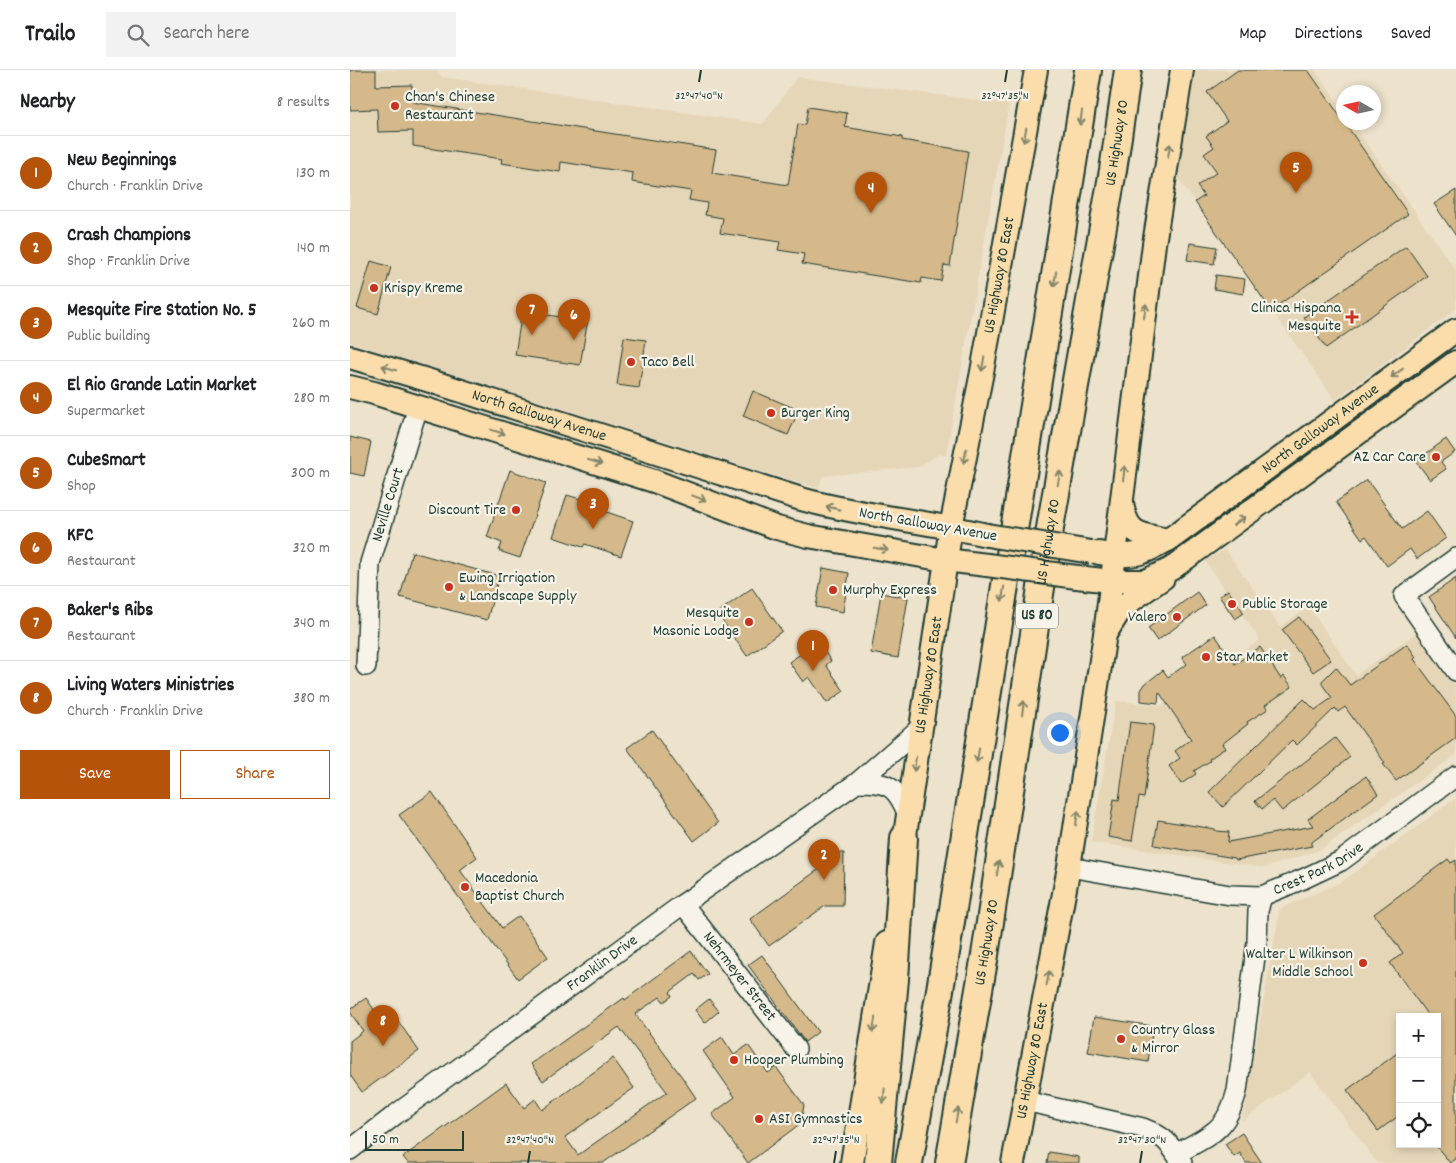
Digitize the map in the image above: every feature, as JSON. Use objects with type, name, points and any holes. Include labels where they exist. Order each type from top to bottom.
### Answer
[{"type":"highway","name":"US 80","points":[[909,1163],[941,986],[1088,70]]},
{"type":"highway","name":"US Highway 80","points":[[949,1163],[985,955],[1053,514],[1113,170],[1128,70]]},
{"type":"highway","points":[[878,1163],[895,979],[906,826]]},
{"type":"main road","name":"US Highway 80 East","points":[[852,1163],[906,826],[945,560],[982,372],[1036,70]]},
{"type":"main road","name":"US Highway 80 East","points":[[1013,1163],[1069,867],[1105,634],[1154,244],[1182,70]]},
{"type":"main road","name":"North Galloway Avenue","points":[[350,357],[821,505],[1114,556],[1141,554],[1168,540],[1456,330]]},
{"type":"main road","name":"North Galloway Avenue","points":[[350,387],[654,481],[777,528],[808,536],[987,566],[1111,581],[1145,581],[1172,569],[1194,554],[1454,366]]},
{"type":"main road","points":[[418,407],[427,380]]},
{"type":"main road","points":[[452,417],[460,390]]},
{"type":"main road","points":[[654,481],[662,455]]},
{"type":"main road","points":[[1105,634],[1122,607],[1154,586],[1194,554],[1209,526],[1224,511],[1269,478],[1278,460]]},
{"type":"main road","points":[[1122,496],[1125,520],[1128,526],[1137,532],[1168,540]]},
{"type":"street","points":[[1436,344],[1454,366]]},
{"type":"street","name":"Neville Court","points":[[366,666],[370,563],[418,407]]},
{"type":"street","points":[[1456,558],[1404,596],[1456,671]]},
{"type":"street","name":"Franklin Drive","points":[[350,1151],[395,1115],[683,904],[858,782],[920,728]]},
{"type":"street","name":"Crest Park Drive","points":[[1069,867],[1230,895],[1262,896],[1341,861],[1456,776]]},
{"type":"street","points":[[858,782],[875,782],[892,789],[900,796],[906,826]]},
{"type":"street","points":[[1025,1101],[1143,1128],[1159,1135],[1168,1142],[1179,1158],[1216,1132],[1232,1108],[1237,1091],[1257,942],[1258,911],[1262,896]]},
{"type":"street","name":"Nehrmeyer Street","points":[[683,904],[796,1049]]},
{"type":"street","points":[[350,1151],[356,1163]]},
{"type":"shaded area","points":[[350,70],[437,70],[442,77],[763,124],[797,77],[1009,104],[946,455],[938,454],[919,467],[822,476],[819,488],[350,342]]},
{"type":"shaded area","points":[[1195,70],[1315,70],[1336,100],[1336,130],[1357,130],[1456,270],[1456,309],[1335,400],[1178,178]]},
{"type":"shaded area","name":"Public Storage","points":[[1225,549],[1280,627],[1309,607],[1356,675],[1417,632],[1456,686],[1456,755],[1320,850],[1264,868],[1091,842],[1116,701],[1161,706],[1260,640],[1205,561]]},
{"type":"shaded area","name":"Walter L Wilkinson Middle School","points":[[1456,798],[1456,1163],[1377,1163],[1310,1072],[1242,1121],[1280,909],[1343,881]]},
{"type":"building","points":[[350,70],[376,70],[376,86],[412,85],[412,102],[716,150],[712,173],[788,185],[798,124],[805,125],[808,107],[847,113],[845,127],[902,137],[902,140],[968,151],[950,266],[944,265],[941,281],[922,278],[921,283],[802,264],[804,254],[778,250],[780,242],[720,233],[723,218],[705,215],[707,203],[689,200],[691,191],[632,182],[633,173],[561,162],[560,172],[501,163],[502,159],[413,146],[413,131],[378,132],[377,109],[350,110]]},
{"type":"building","points":[[1238,70],[1308,70],[1336,110],[1336,130],[1350,130],[1408,214],[1271,310],[1195,202],[1204,196],[1197,186],[1217,172],[1204,154],[1214,147],[1206,136],[1227,121],[1207,92]]},
{"type":"building","points":[[1456,190],[1456,236],[1434,204]]},
{"type":"building","points":[[1190,243],[1217,247],[1214,264],[1187,260]]},
{"type":"building","points":[[1406,246],[1427,276],[1326,348],[1304,317]]},
{"type":"building","name":"Krispy Kreme","points":[[371,261],[391,267],[378,314],[357,308]]},
{"type":"building","points":[[1216,275],[1245,279],[1243,294],[1214,289]]},
{"type":"building","points":[[522,311],[567,318],[567,316],[588,319],[580,365],[515,355]]},
{"type":"building","name":"Taco Bell","points":[[624,337],[646,340],[639,388],[617,385]]},
{"type":"building","name":"Burger King","points":[[753,391],[799,410],[788,435],[743,416]]},
{"type":"building","points":[[350,437],[371,442],[364,476],[350,473]]},
{"type":"building","name":"AZ Car Care","points":[[1446,439],[1455,452],[1441,462],[1446,469],[1430,480],[1416,461]]},
{"type":"building","name":"Discount Tire","points":[[510,470],[546,483],[520,558],[499,551],[502,543],[487,537]]},
{"type":"building","points":[[1367,480],[1402,529],[1427,511],[1446,538],[1417,559],[1410,549],[1387,566],[1366,536],[1362,539],[1336,502]]},
{"type":"building","points":[[567,495],[597,504],[595,508],[633,521],[621,556],[585,544],[583,547],[553,537]]},
{"type":"building","name":"Ewing Irrigation & Landscape Supply","points":[[412,552],[499,576],[487,620],[400,597]]},
{"type":"building","name":"Murphy Express","points":[[823,568],[849,573],[843,612],[816,607]]},
{"type":"building","points":[[1456,578],[1456,638],[1429,597]]},
{"type":"building","name":"Mesquite Masonic Lodge","points":[[752,588],[782,631],[747,656],[717,613]]},
{"type":"building","name":"Public Storage","points":[[1228,590],[1244,613],[1235,619],[1219,596]]},
{"type":"building","name":"Valero","points":[[1197,592],[1206,605],[1157,641],[1148,628]]},
{"type":"building","name":"Murphy Express","points":[[881,593],[908,598],[898,658],[871,653]]},
{"type":"building","points":[[1299,617],[1331,660],[1313,672],[1282,630]]},
{"type":"building","points":[[1215,635],[1235,664],[1260,647],[1281,679],[1284,676],[1292,687],[1265,705],[1268,709],[1247,722],[1248,724],[1222,744],[1225,748],[1209,759],[1210,761],[1194,771],[1196,774],[1181,784],[1169,766],[1180,758],[1175,751],[1191,739],[1159,692],[1158,703],[1141,701],[1141,690],[1145,684],[1163,670],[1168,677],[1187,664],[1182,657]]},
{"type":"building","points":[[818,642],[831,661],[826,665],[844,691],[827,703],[809,677],[803,682],[789,662]]},
{"type":"building","points":[[1407,644],[1416,657],[1414,659],[1456,716],[1456,738],[1396,781],[1345,707],[1338,712],[1335,708],[1297,745],[1292,740],[1223,807],[1209,792],[1304,699],[1315,710],[1332,698],[1322,684],[1322,681],[1336,667],[1350,685]]},
{"type":"building","points":[[1130,722],[1154,725],[1144,798],[1139,797],[1132,841],[1108,837],[1114,799],[1119,800]]},
{"type":"building","points":[[652,730],[718,823],[694,841],[627,748]]},
{"type":"building","points":[[1335,738],[1350,757],[1282,811],[1273,800],[1262,809],[1255,801]]},
{"type":"building","points":[[1366,776],[1378,794],[1312,842],[1312,846],[1236,860],[1235,858],[1154,845],[1158,820],[1229,832],[1228,842],[1313,826],[1308,819]]},
{"type":"building","name":"Macedonia Baptist Church","points":[[432,792],[477,857],[460,870],[502,928],[519,916],[548,957],[518,979],[399,815]]},
{"type":"building","points":[[833,853],[844,853],[843,906],[825,906],[769,946],[750,919],[833,859]]},
{"type":"building","points":[[1448,859],[1451,863],[1456,860],[1456,1159],[1450,1163],[1438,1148],[1441,1148],[1441,1013],[1426,1013],[1390,963],[1403,953],[1374,914]]},
{"type":"building","points":[[691,951],[708,974],[699,980],[694,974],[670,992],[672,996],[664,1002],[660,997],[635,1014],[696,1098],[603,1163],[408,1163],[403,1157],[506,1083],[524,1108],[535,1099],[542,1110],[613,1058],[634,1088],[565,1137],[578,1155],[667,1092],[619,1027],[543,1081],[531,1064],[624,998],[625,1000]]},
{"type":"building","points":[[762,955],[818,1032],[805,1042],[748,965]]},
{"type":"building","points":[[366,998],[380,1018],[391,1011],[419,1051],[362,1092],[350,1075],[350,1041],[363,1031],[350,1012],[350,1009]]},
{"type":"building","points":[[709,999],[719,1011],[705,1023],[695,1010]]},
{"type":"building","name":"Country Glass & Mirror","points":[[1094,1017],[1153,1026],[1148,1062],[1088,1052]]},
{"type":"building","name":"ASI Gymnastics","points":[[722,1037],[734,1055],[748,1045],[768,1073],[776,1067],[804,1105],[801,1123],[748,1163],[712,1114],[735,1097],[703,1051]]},
{"type":"building","points":[[1396,1054],[1396,1118],[1378,1131],[1347,1090]]},
{"type":"building","points":[[1242,1133],[1262,1163],[1246,1163],[1240,1153],[1234,1157],[1225,1144]]},
{"type":"building","points":[[1049,1152],[1079,1157],[1079,1163],[1047,1163]]},
{"type":"place","name":"Chan's Chinese Restaurant","points":[[395,106]]},
{"type":"place","name":"CubeSmart","points":[[1296,193]]},
{"type":"place","name":"El Rio Grande Latin Market","points":[[871,213]]},
{"type":"place","name":"Krispy Kreme","points":[[374,288]]},
{"type":"place","name":"Clinica Hispana Mesquite","points":[[1352,317]]},
{"type":"place","name":"Baker's Ribs","points":[[532,335]]},
{"type":"place","name":"KFC","points":[[574,340]]},
{"type":"place","name":"Taco Bell","points":[[631,362]]},
{"type":"place","name":"Burger King","points":[[771,413]]},
{"type":"place","name":"AZ Car Care","points":[[1436,457]]},
{"type":"place","name":"Discount Tire","points":[[516,510]]},
{"type":"place","name":"Mesquite Fire Station No. 5","points":[[593,529]]},
{"type":"place","name":"Ewing Irrigation & Landscape Supply","points":[[449,587]]},
{"type":"place","name":"Murphy Express","points":[[833,590]]},
{"type":"place","name":"Public Storage","points":[[1232,604]]},
{"type":"place","name":"Valero","points":[[1177,617]]},
{"type":"place","name":"Mesquite Masonic Lodge","points":[[749,622]]},
{"type":"place","name":"Star Market","points":[[1206,657]]},
{"type":"place","name":"New Beginnings","points":[[813,671]]},
{"type":"place","name":"Crash Champions","points":[[824,880]]},
{"type":"place","name":"Macedonia Baptist Church","points":[[465,887]]},
{"type":"place","name":"Walter L Wilkinson Middle School","points":[[1363,963]]},
{"type":"place","name":"Country Glass & Mirror","points":[[1121,1039]]},
{"type":"place","name":"Living Waters Ministries","points":[[383,1046]]},
{"type":"place","name":"Hooper Plumbing","points":[[734,1060]]},
{"type":"place","name":"ASI Gymnastics","points":[[759,1119]]}]
